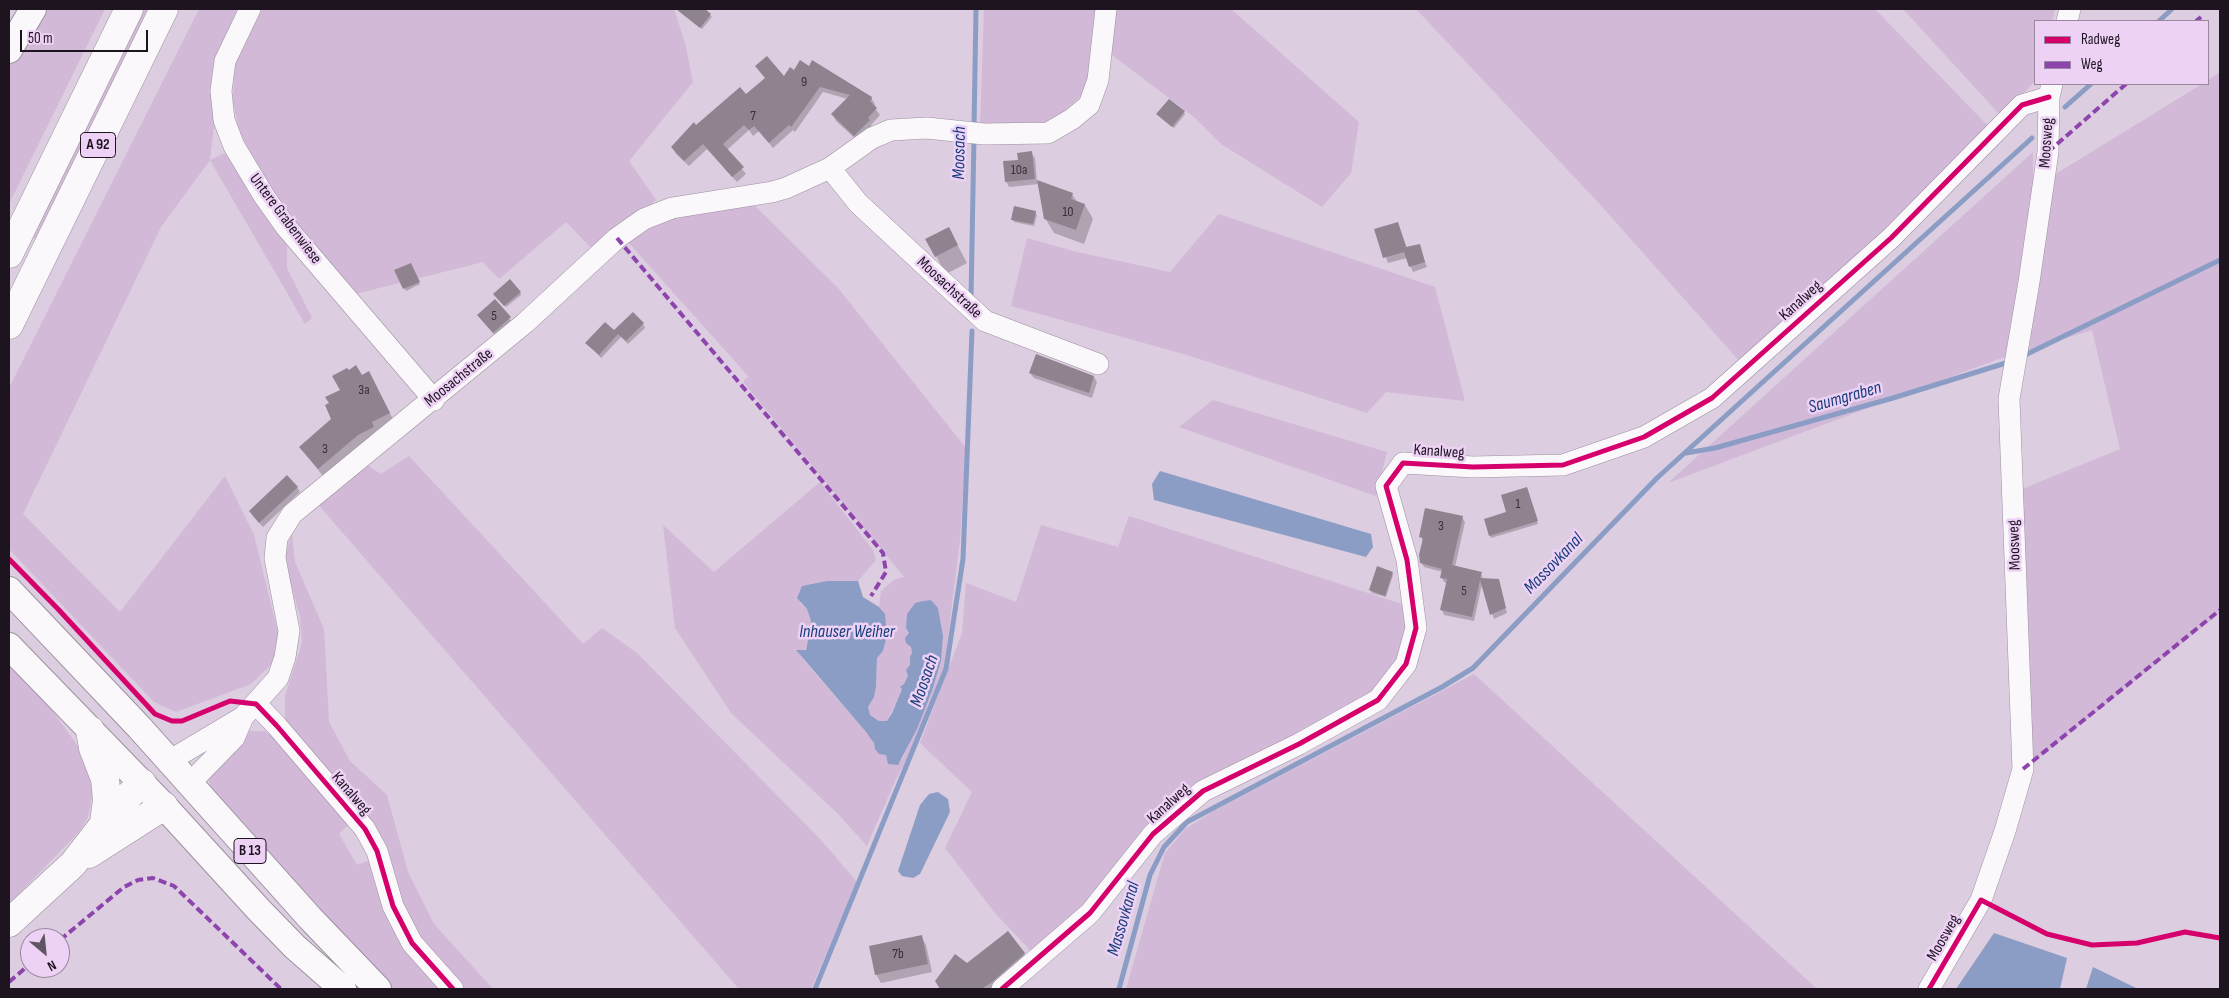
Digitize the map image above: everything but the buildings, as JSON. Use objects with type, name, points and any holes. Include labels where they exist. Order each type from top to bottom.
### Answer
[{"type":"highway","name":"A 92","points":[[9,254],[129,9]]},
{"type":"highway","name":"A 92","points":[[9,325],[164,9]]},
{"type":"highway","points":[[90,730],[93,748],[104,779],[107,800],[104,823]]},
{"type":"highway","points":[[73,864],[118,806],[142,783]]},
{"type":"highway","points":[[9,922],[73,864],[164,806]]},
{"type":"main road","points":[[9,50],[33,9]]},
{"type":"main road","name":"B 13","points":[[9,590],[378,989]]},
{"type":"main road","name":"B 13","points":[[9,646],[164,806],[295,947],[343,989]]},
{"type":"main road","points":[[142,783],[169,761]]},
{"type":"main road","points":[[164,806],[190,784]]},
{"type":"street","name":"Untere Grabenwiese","points":[[250,9],[225,61],[221,90],[224,120],[234,146],[264,196],[286,226],[434,400]]},
{"type":"street","name":"Moosachstraße","points":[[190,784],[234,738],[249,710],[278,678],[285,657],[289,631],[274,558],[277,538],[292,514],[366,452],[434,400],[525,323],[617,238],[644,219],[672,208],[772,192],[830,168],[872,138],[891,130],[927,128],[984,134],[1048,133],[1072,119],[1089,105],[1098,80],[1106,9]]},
{"type":"street","name":"Kanalweg","points":[[1002,989],[1090,913],[1154,834],[1203,790],[1299,744],[1378,700],[1406,664],[1416,628],[1407,560],[1386,486],[1403,462],[1473,467],[1564,465],[1644,437],[1712,398],[1891,238],[2022,105],[2051,90]]},
{"type":"street","name":"Moosweg","points":[[1929,989],[1981,900],[2005,831],[2023,769],[2009,399],[2029,282],[2048,152],[2051,90]]},
{"type":"street","name":"Moosachstraße","points":[[830,168],[858,203],[985,321],[1098,364]]},
{"type":"street","name":"Moosachstraße","points":[[169,761],[249,710]]},
{"type":"street","name":"Kanalweg","points":[[249,710],[277,726],[365,829],[376,851],[393,906],[412,943],[452,989]]},
{"type":"shaded area","points":[[45,9],[105,9],[9,204],[9,66]]},
{"type":"shaded area","points":[[138,9],[148,9],[36,239],[28,235]]},
{"type":"shaded area","points":[[199,9],[237,9],[212,73],[215,118],[210,160],[161,227],[23,514],[120,612],[225,476],[254,535],[279,637],[273,663],[251,684],[176,712],[154,702],[9,549],[9,388]]},
{"type":"shaded area","points":[[259,9],[674,9],[685,43],[693,82],[629,161],[656,200],[596,253],[566,222],[499,279],[483,262],[355,294],[273,195],[240,133],[233,103],[234,67]]},
{"type":"shaded area","points":[[984,9],[1231,9],[1359,122],[1351,173],[1322,207],[1221,144],[1194,117],[1108,52],[1082,95],[1046,127],[980,128]]},
{"type":"shaded area","points":[[1416,9],[1875,9],[1988,126],[1881,235],[1743,365],[1596,200]]},
{"type":"shaded area","points":[[1903,9],[2055,9],[2052,20],[2034,20],[2034,82],[2001,116]]},
{"type":"shaded area","points":[[2220,72],[2220,613],[2026,768],[2020,490],[2120,449],[2092,330],[1996,360],[1668,483],[2033,152],[2033,188],[2200,85],[2209,85],[2209,79]]},
{"type":"shaded area","points":[[225,153],[287,244],[287,268],[312,318],[305,324],[210,160]]},
{"type":"shaded area","points":[[749,200],[838,288],[966,448],[960,540],[944,669],[908,757],[896,779],[867,846],[839,815],[731,713],[675,628],[663,525],[714,572],[820,482],[873,550],[876,560],[858,581],[827,581],[800,603],[807,609],[811,621],[805,650],[797,650],[805,662],[886,755],[902,760],[932,691],[941,661],[943,636],[938,608],[931,600],[915,603],[906,628],[909,633],[906,643],[911,647],[912,653],[908,676],[887,721],[879,721],[870,715],[868,707],[874,697],[876,687],[877,658],[883,651],[885,614],[879,607],[881,591],[894,580],[904,577],[744,383],[744,380],[749,377],[628,242],[656,224],[679,215]]},
{"type":"shaded area","points":[[1219,214],[1435,287],[1465,401],[1386,392],[1367,413],[1187,355],[1011,306],[1027,238],[1077,252],[1170,272]]},
{"type":"shaded area","points":[[1213,400],[1387,452],[1376,496],[1179,427]]},
{"type":"shaded area","points":[[409,456],[583,644],[602,628],[637,653],[820,839],[857,882],[811,989],[739,989],[316,502],[367,465],[381,474]]},
{"type":"shaded area","points":[[1129,516],[1408,606],[1406,644],[1377,696],[1204,786],[1077,916],[1030,950],[995,913],[945,848],[972,792],[920,743],[962,633],[966,583],[1016,602],[1041,525],[1118,547]]},
{"type":"shaded area","points":[[292,534],[295,562],[324,629],[329,722],[350,761],[387,795],[408,872],[434,924],[493,989],[464,989],[422,943],[401,904],[285,721],[285,696],[302,643],[300,617],[286,567],[286,551]]},
{"type":"shaded area","points":[[9,658],[41,695],[85,756],[94,789],[88,817],[79,832],[9,904]]},
{"type":"shaded area","points":[[1474,674],[1817,989],[1126,989],[1165,853],[1185,829],[1216,810]]},
{"type":"shaded area","points":[[249,731],[265,731],[279,741],[351,822],[339,834],[357,865],[370,860],[441,989],[394,989],[212,791],[208,778],[239,737]]},
{"type":"water","points":[[1160,471],[1371,534],[1373,547],[1366,557],[1154,500],[1152,484]]},
{"type":"water","name":"Inhauser Weiher","points":[[827,581],[858,581],[863,597],[879,607],[885,614],[887,635],[883,651],[877,658],[876,687],[874,697],[868,707],[870,715],[879,721],[887,721],[902,689],[900,687],[908,676],[906,670],[910,665],[912,653],[911,647],[906,643],[905,638],[909,633],[906,628],[907,614],[915,603],[923,601],[931,600],[938,608],[943,636],[941,661],[917,729],[898,765],[888,764],[886,755],[879,754],[866,732],[796,650],[806,650],[811,621],[807,609],[797,598],[802,586]]},
{"type":"water","points":[[938,792],[948,799],[950,812],[920,874],[913,878],[902,876],[898,871],[920,805],[929,794]]},
{"type":"water","points":[[1994,933],[2067,958],[2060,989],[1956,989]]},
{"type":"water","points":[[2093,967],[2138,989],[2086,989]]},
{"type":"waterway","name":"Moosach","points":[[974,128],[976,9]]},
{"type":"waterway","name":"Massovkanal","points":[[2160,20],[2172,9]]},
{"type":"waterway","name":"Massovkanal","points":[[2065,107],[2090,85]]},
{"type":"waterway","name":"Moosach","points":[[971,298],[974,137]]},
{"type":"waterway","name":"Massovkanal","points":[[1119,989],[1150,875],[1164,847],[1187,822],[1442,687],[1473,668],[1657,478],[2032,138]]},
{"type":"waterway","name":"Saumgraben","points":[[2023,356],[2220,260]]},
{"type":"waterway","name":"Moosach","points":[[815,989],[946,669],[963,559],[972,331]]},
{"type":"waterway","name":"Saumgraben","points":[[1686,453],[1715,448],[1893,398],[2009,362]]},
{"type":"marked path","points":[[2197,20],[2201,17]]},
{"type":"marked path","points":[[2048,152],[2125,85]]},
{"type":"marked path","points":[[617,238],[883,553],[886,572],[871,596]]},
{"type":"marked path","points":[[2023,769],[2220,610]]},
{"type":"marked path","points":[[70,932],[124,887],[138,880],[153,878],[174,886],[281,989]]},
{"type":"marked path","points":[[9,982],[20,973]]},
{"type":"cycle path","points":[[1002,989],[1090,913],[1153,834],[1203,791],[1299,744],[1378,700],[1406,664],[1416,628],[1407,560],[1386,486],[1403,463],[1473,467],[1563,465],[1644,437],[1712,398],[1891,238],[2022,105],[2049,97]]},
{"type":"cycle path","points":[[9,559],[155,714],[172,721],[182,721],[230,701],[256,704],[365,829],[377,851],[393,906],[412,943],[453,989]]},
{"type":"cycle path","points":[[1929,989],[1981,900],[2047,934],[2092,945],[2137,943],[2185,932],[2220,938]]}]
